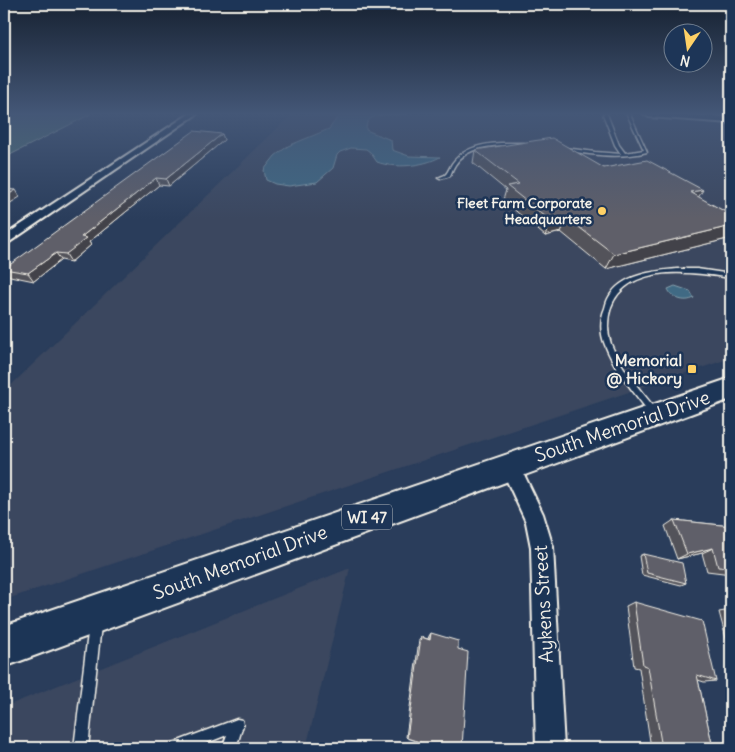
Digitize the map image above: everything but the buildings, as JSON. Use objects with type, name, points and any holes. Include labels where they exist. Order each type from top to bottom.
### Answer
[{"type":"main road","name":"South Memorial Drive","points":[[4,647],[731,388]]},
{"type":"street","points":[[4,241],[141,149]]},
{"type":"street","name":"Aykens Street","points":[[510,466],[536,521],[542,547],[550,748]]},
{"type":"lane","points":[[440,178],[448,175],[451,164],[463,152],[474,149]]},
{"type":"lane","points":[[562,149],[600,154],[623,154],[646,151],[645,149]]},
{"type":"lane","points":[[620,149],[623,154]]},
{"type":"lane","points":[[655,414],[620,367],[609,347],[604,326],[607,307],[614,292],[632,279],[681,270],[712,272],[731,276]]},
{"type":"lane","points":[[81,748],[96,613]]},
{"type":"lane","points":[[178,748],[237,725],[229,748]]},
{"type":"shaded area","points":[[256,149],[731,149],[731,358],[4,600],[4,392]]},
{"type":"shaded area","points":[[284,149],[348,149],[337,155],[333,168],[317,182],[289,186],[275,184],[266,180],[264,170],[275,156]]},
{"type":"shaded area","points":[[366,149],[392,149],[409,156],[440,157],[426,163],[401,166],[377,162]]},
{"type":"shaded area","points":[[675,286],[690,291],[694,298],[683,300],[676,298],[668,289]]},
{"type":"shaded area","points":[[350,568],[306,748],[4,748],[4,707]]},
{"type":"green space","points":[[4,149],[22,149],[4,158]]},
{"type":"place","name":"Fleet Farm Corporate Headquarters","points":[[602,211]]},
{"type":"place","name":"Memorial @ Hickory","points":[[692,369]]}]
